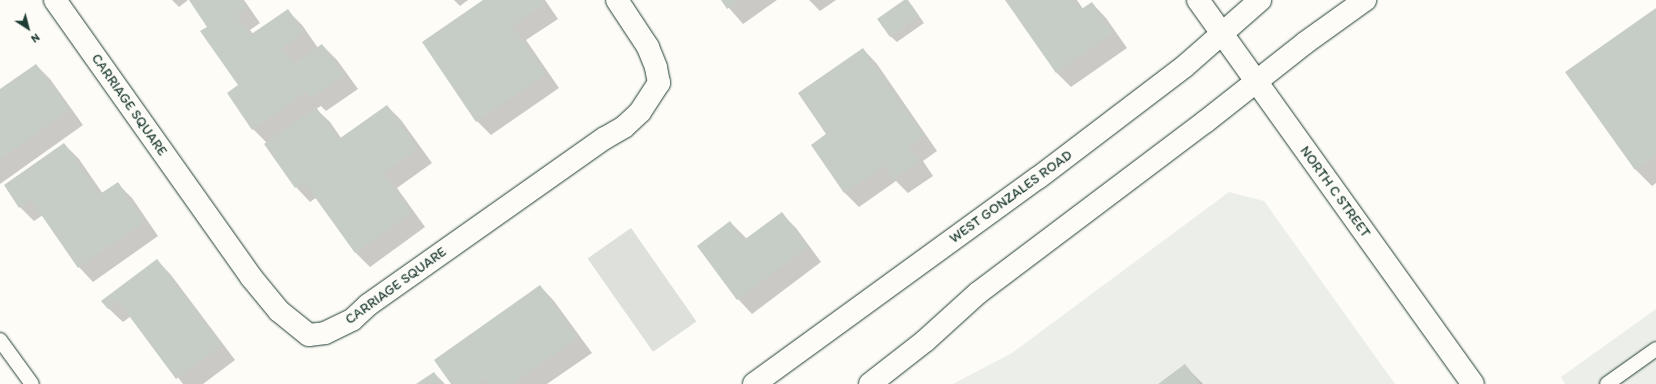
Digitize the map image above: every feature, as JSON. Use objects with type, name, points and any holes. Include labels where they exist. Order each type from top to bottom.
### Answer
[{"type":"street","name":"CARRIAGE SQUARE","points":[[55,0],[251,277],[279,311],[309,336],[325,333],[352,320],[368,305],[624,126],[640,112],[659,83],[656,67],[648,47],[617,0]]},
{"type":"street","name":"NORTH C STREET","points":[[1198,0],[1473,384]]},
{"type":"street","name":"WEST GONZALES ROAD","points":[[754,384],[1044,173],[1185,66],[1260,0]]},
{"type":"street","points":[[870,384],[925,341],[978,293],[1256,82],[1305,43],[1365,0]]},
{"type":"lane","points":[[0,340],[32,384]]},
{"type":"lane","points":[[1607,384],[1656,348]]},
{"type":"shaded area","points":[[1229,192],[1264,201],[1395,384],[953,384],[1012,353]]},
{"type":"shaded area","points":[[631,228],[696,321],[653,352],[588,258]]},
{"type":"shaded area","points":[[1656,309],[1656,384],[1565,384],[1561,377]]},
{"type":"building","points":[[189,0],[241,0],[247,9],[237,15],[250,35],[288,9],[304,32],[282,48],[294,64],[322,44],[344,75],[311,98],[307,91],[252,130],[227,93],[238,85],[200,31],[207,27]]},
{"type":"building","points":[[483,0],[541,0],[544,4],[513,26],[546,74],[476,122],[422,42]]},
{"type":"building","points":[[721,0],[739,0],[727,9]]},
{"type":"building","points":[[904,0],[908,0],[919,16],[890,37],[877,19]]},
{"type":"building","points":[[1005,0],[1073,0],[1080,10],[1092,2],[1113,33],[1056,73]]},
{"type":"building","points":[[1656,8],[1656,156],[1635,170],[1565,72]]},
{"type":"building","points":[[863,48],[924,136],[909,146],[920,161],[893,180],[884,166],[844,193],[811,145],[826,134],[798,93]]},
{"type":"building","points":[[36,64],[70,110],[0,159],[0,89]]},
{"type":"building","points":[[387,105],[418,149],[384,173],[412,213],[355,253],[304,182],[295,188],[264,144],[316,107],[339,139]]},
{"type":"building","points":[[64,143],[100,194],[118,182],[145,222],[78,268],[31,200],[19,208],[4,185]]},
{"type":"building","points":[[782,212],[808,247],[737,300],[697,246],[730,221],[744,240]]},
{"type":"building","points":[[157,259],[222,345],[176,379],[118,301],[108,309],[101,301]]},
{"type":"building","points":[[540,285],[578,338],[513,384],[489,384],[485,379],[478,384],[451,384],[434,360]]},
{"type":"building","points":[[1185,364],[1200,384],[1158,384]]},
{"type":"building","points":[[434,372],[442,384],[416,384]]}]
